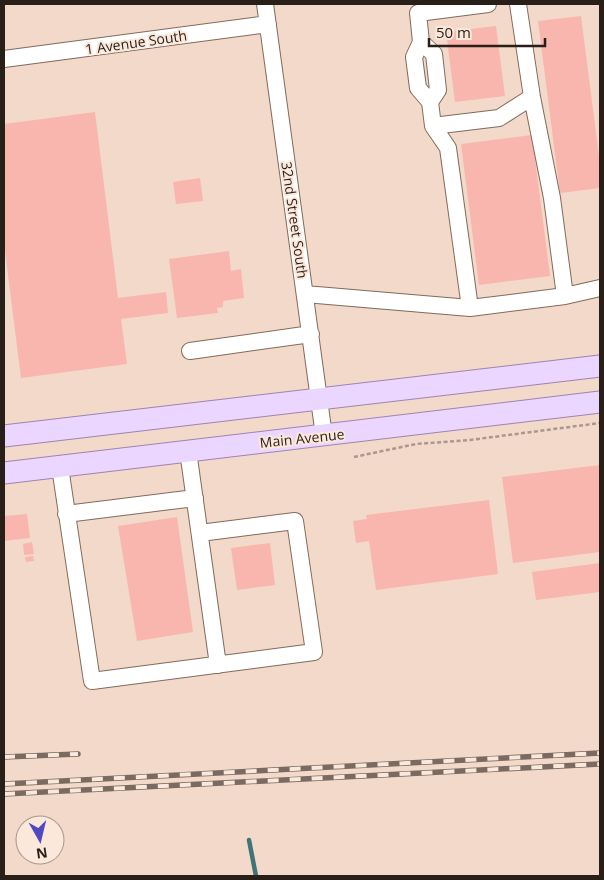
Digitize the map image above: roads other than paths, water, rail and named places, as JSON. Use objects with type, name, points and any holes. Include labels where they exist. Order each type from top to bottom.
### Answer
[{"type":"main road","points":[[4,436],[600,366]]},
{"type":"main road","name":"Main Avenue","points":[[4,473],[600,402]]},
{"type":"street","name":"32nd Street South","points":[[265,4],[324,436]]},
{"type":"street","points":[[470,308],[448,148],[433,126],[430,102],[418,88],[414,57],[421,42],[418,13],[488,4]]},
{"type":"street","points":[[518,4],[532,97],[552,198],[565,296]]},
{"type":"street","name":"1 Avenue South","points":[[4,60],[268,24]]},
{"type":"street","points":[[433,126],[499,118],[532,97]]},
{"type":"street","points":[[305,294],[470,308],[565,296],[600,288]]},
{"type":"street","points":[[190,351],[311,334]]},
{"type":"street","points":[[188,451],[218,664]]},
{"type":"street","points":[[60,467],[92,681],[314,652],[295,521],[200,533]]},
{"type":"street","points":[[66,514],[195,498]]},
{"type":"waterway","points":[[249,840],[256,876]]},
{"type":"railway","points":[[4,784],[600,753]]},
{"type":"railway","points":[[4,757],[78,754]]},
{"type":"railway","points":[[4,794],[600,764]]}]
